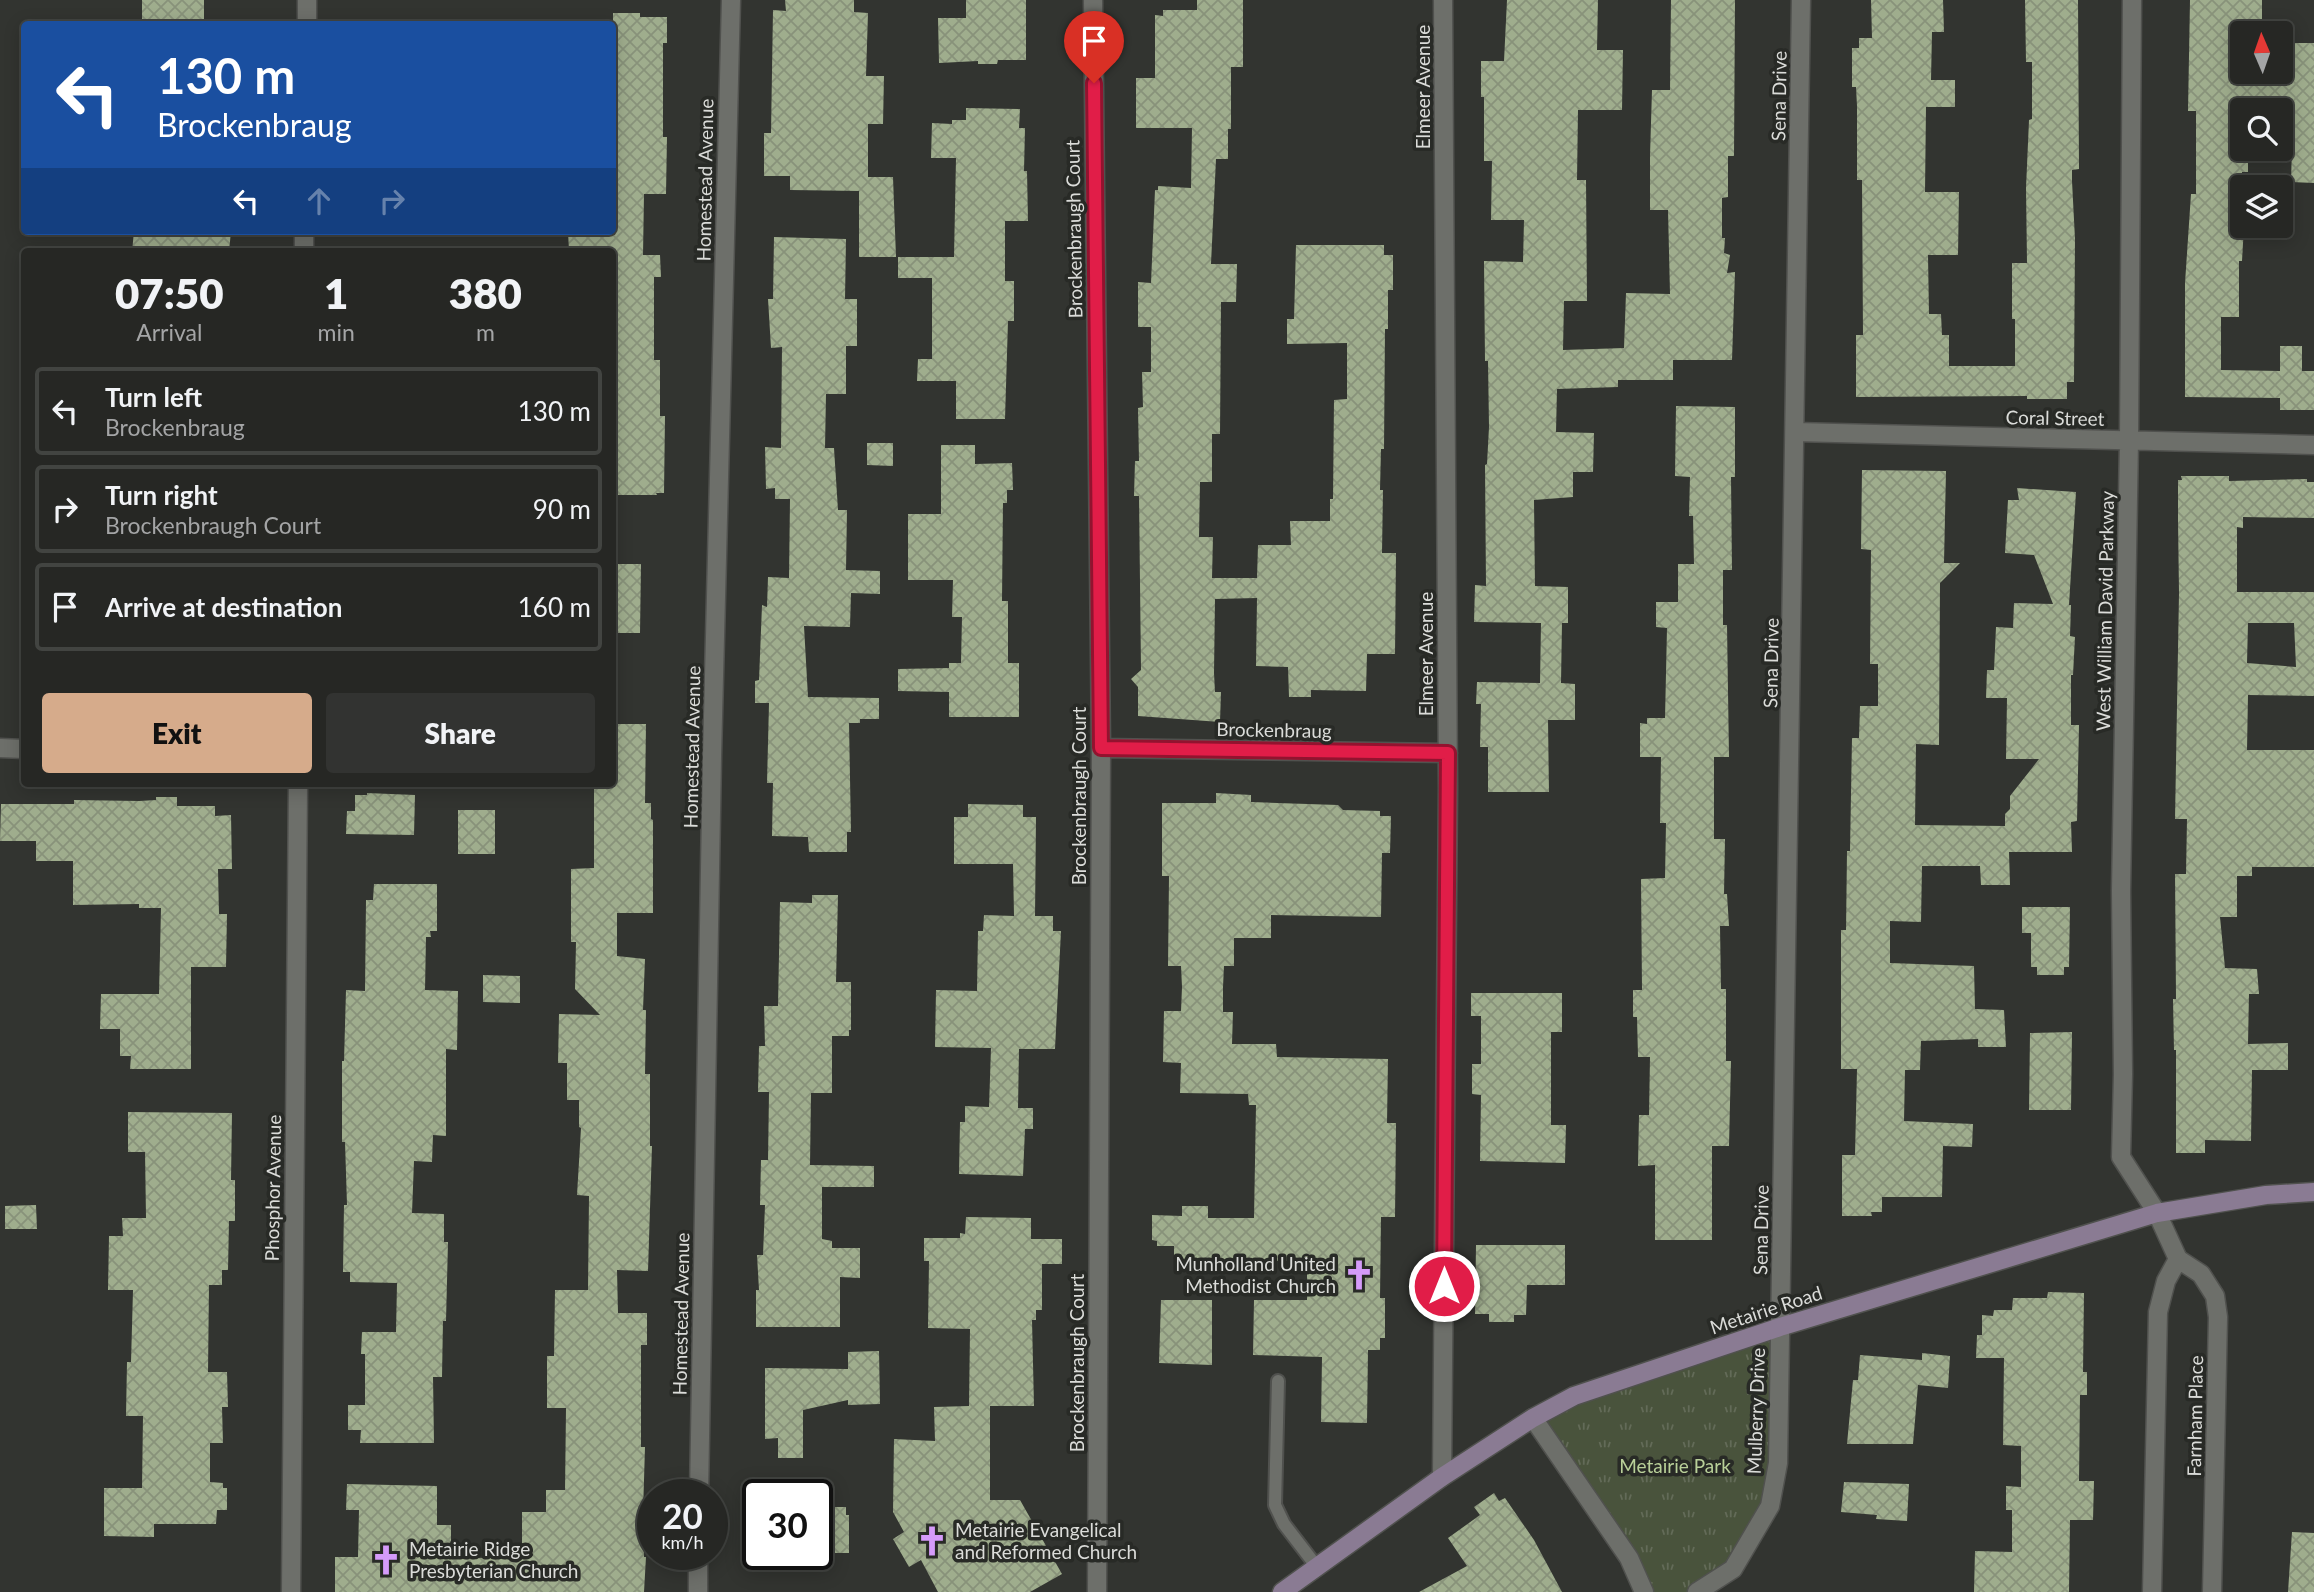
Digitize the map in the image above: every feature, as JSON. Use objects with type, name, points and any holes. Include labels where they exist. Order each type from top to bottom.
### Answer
[{"type":"main road","name":"Metairie Road","points":[[1282,1592],[1442,1477],[1533,1418],[1574,1396],[1780,1327],[2157,1213],[2266,1195],[2314,1192]]},
{"type":"street","points":[[306,21],[307,0]]},
{"type":"street","name":"Homestead Avenue","points":[[699,1479],[730,0]]},
{"type":"street","name":"Brockenbraugh Court","points":[[1093,0],[1101,748],[1097,1592]]},
{"type":"street","name":"Elmeer Avenue","points":[[1442,1477],[1448,753],[1443,0]]},
{"type":"street","name":"Sena Drive","points":[[1780,1327],[1801,0]]},
{"type":"street","name":"West William David Parkway","points":[[2132,0],[2129,441],[2120,891],[2123,1074],[2121,1157],[2157,1213]]},
{"type":"street","name":"Coral Street","points":[[1796,432],[2314,445]]},
{"type":"street","points":[[0,748],[21,749]]},
{"type":"street","name":"Brockenbraug","points":[[1101,748],[1448,753]]},
{"type":"street","name":"Phosphor Avenue","points":[[291,1592],[298,787]]},
{"type":"street","name":"Farnham Place","points":[[2157,1213],[2178,1259],[2201,1274],[2215,1296],[2218,1317],[2212,1592]]},
{"type":"street","name":"Farnham Place","points":[[2152,1592],[2158,1312],[2166,1281],[2178,1259]]},
{"type":"street","name":"Mulberry Drive","points":[[1697,1592],[1733,1569],[1770,1506],[1779,1463],[1780,1327]]},
{"type":"street","points":[[1533,1418],[1629,1558],[1644,1592]]},
{"type":"street","points":[[698,1570],[698,1592]]},
{"type":"lane","points":[[1278,1381],[1275,1505],[1284,1524],[1317,1567]]},
{"type":"green space","name":"Metairie Park","points":[[1780,1327],[1769,1439],[1773,1493],[1733,1569],[1697,1592],[1640,1592],[1533,1418]]},
{"type":"building","points":[[142,0],[204,0],[204,21],[142,21]]},
{"type":"building","points":[[785,0],[854,0],[854,12],[868,13],[866,76],[884,76],[883,124],[868,124],[868,177],[893,177],[896,257],[859,257],[859,191],[790,190],[790,176],[764,176],[764,133],[771,133],[773,10],[786,11]]},
{"type":"building","points":[[966,0],[1026,0],[1026,60],[998,60],[997,64],[978,64],[978,61],[939,63],[938,18],[966,18]]},
{"type":"building","points":[[1197,0],[1243,0],[1243,67],[1231,67],[1228,159],[1216,159],[1211,264],[1237,264],[1236,302],[1221,302],[1220,434],[1212,434],[1212,482],[1200,482],[1199,537],[1213,537],[1212,578],[1257,578],[1258,545],[1291,545],[1290,521],[1330,521],[1330,499],[1333,499],[1334,400],[1347,399],[1347,343],[1287,344],[1287,319],[1294,319],[1296,245],[1384,245],[1384,255],[1393,255],[1393,290],[1388,290],[1388,329],[1385,329],[1384,449],[1381,449],[1380,490],[1383,490],[1382,553],[1396,553],[1395,654],[1367,654],[1366,691],[1311,690],[1311,697],[1289,697],[1288,667],[1256,666],[1257,598],[1215,599],[1214,673],[1215,692],[1221,692],[1220,722],[1138,716],[1138,687],[1131,679],[1141,670],[1139,496],[1134,496],[1135,461],[1139,461],[1138,408],[1143,407],[1142,372],[1151,372],[1151,327],[1138,327],[1138,282],[1151,283],[1155,190],[1158,190],[1158,186],[1191,188],[1192,128],[1136,128],[1136,78],[1155,78],[1155,15],[1163,16],[1163,10],[1197,10]]},
{"type":"building","points":[[1507,0],[1598,0],[1597,50],[1623,50],[1622,110],[1578,110],[1577,180],[1586,180],[1587,301],[1564,301],[1563,350],[1624,348],[1626,293],[1670,294],[1668,210],[1650,210],[1650,155],[1652,90],[1670,90],[1671,0],[1735,0],[1734,156],[1728,156],[1728,197],[1722,198],[1724,253],[1730,255],[1727,273],[1735,272],[1732,360],[1673,360],[1673,380],[1618,380],[1618,387],[1557,389],[1556,432],[1594,433],[1593,472],[1573,472],[1573,497],[1534,500],[1535,586],[1568,587],[1568,623],[1562,623],[1561,683],[1575,684],[1575,720],[1548,720],[1549,792],[1488,792],[1488,747],[1480,747],[1481,704],[1476,704],[1477,682],[1540,683],[1541,623],[1474,622],[1475,585],[1486,586],[1485,465],[1489,427],[1484,261],[1523,262],[1524,220],[1491,220],[1492,161],[1484,161],[1481,61],[1504,61]]},
{"type":"building","points":[[1871,0],[1943,0],[1944,32],[1932,32],[1931,80],[1955,80],[1955,107],[1926,107],[1925,192],[1959,192],[1958,255],[1928,255],[1929,314],[1941,314],[1942,335],[1949,335],[1949,366],[2015,366],[2012,263],[2027,263],[2026,188],[2029,120],[2032,119],[2032,62],[2026,62],[2025,0],[2078,0],[2079,169],[2072,170],[2075,239],[2074,382],[2067,382],[2067,399],[2027,399],[2027,396],[1856,397],[1856,335],[1863,335],[1862,180],[1857,180],[1857,106],[1856,87],[1852,87],[1852,48],[1859,48],[1859,38],[1872,38]]},
{"type":"building","points":[[2190,0],[2262,0],[2262,21],[2230,21],[2230,84],[2293,84],[2293,43],[2314,43],[2314,183],[2293,182],[2291,175],[2293,98],[2230,98],[2230,161],[2248,161],[2248,172],[2230,175],[2230,238],[2243,238],[2242,261],[2239,261],[2239,317],[2221,317],[2221,370],[2280,371],[2280,346],[2302,346],[2302,371],[2314,371],[2314,410],[2280,410],[2280,398],[2185,397],[2185,283],[2191,194],[2196,194],[2196,111],[2188,111]]},
{"type":"building","points":[[613,13],[667,17],[667,43],[663,43],[663,137],[667,137],[666,194],[644,194],[643,255],[660,255],[661,277],[654,277],[654,360],[660,360],[660,416],[665,416],[664,493],[656,493],[657,495],[616,495],[616,248],[569,248],[568,235],[616,235],[616,21],[613,21]]},
{"type":"building","points":[[966,108],[1020,109],[1019,128],[1025,128],[1024,171],[1027,171],[1028,221],[1005,221],[1005,281],[1014,281],[1014,321],[1008,321],[1005,419],[956,419],[956,381],[917,381],[918,359],[932,359],[932,278],[898,278],[898,257],[954,257],[956,158],[931,158],[932,123],[952,124],[952,120],[966,120]]},
{"type":"building","points":[[134,235],[231,235],[229,248],[132,248]]},
{"type":"building","points":[[774,237],[846,239],[845,299],[857,299],[857,346],[846,346],[846,394],[826,394],[825,448],[834,448],[838,510],[847,510],[846,570],[880,571],[880,594],[851,593],[850,627],[804,626],[808,697],[879,698],[879,719],[860,719],[860,723],[849,723],[851,832],[847,832],[847,852],[809,852],[808,837],[772,836],[773,783],[767,783],[769,703],[755,703],[755,681],[759,680],[762,605],[767,607],[768,577],[789,578],[790,499],[775,499],[775,488],[766,489],[765,447],[781,448],[782,347],[771,348],[768,299],[773,299]]},
{"type":"building","points":[[1676,406],[1735,407],[1735,477],[1731,477],[1732,570],[1723,570],[1723,625],[1727,625],[1729,757],[1714,757],[1714,839],[1725,839],[1724,894],[1727,894],[1729,926],[1720,926],[1721,989],[1726,989],[1726,1061],[1731,1061],[1729,1146],[1712,1146],[1712,1240],[1655,1240],[1655,1165],[1638,1166],[1639,1115],[1649,1115],[1650,1057],[1638,1057],[1637,1017],[1633,1017],[1633,990],[1642,990],[1641,879],[1665,878],[1666,823],[1660,823],[1661,757],[1640,757],[1640,723],[1647,724],[1647,718],[1665,718],[1667,628],[1656,627],[1656,602],[1678,602],[1678,564],[1694,564],[1693,516],[1689,516],[1690,477],[1675,476]]},
{"type":"building","points":[[867,443],[893,443],[893,466],[867,465]]},
{"type":"building","points":[[941,445],[975,445],[975,464],[1012,463],[1013,490],[1007,490],[1007,503],[1003,503],[1002,601],[1008,601],[1008,663],[1019,663],[1019,717],[949,717],[949,692],[898,691],[898,669],[949,668],[949,663],[961,663],[962,617],[952,617],[953,580],[908,580],[908,514],[941,514]]},
{"type":"building","points":[[1862,470],[1946,471],[1944,563],[1960,563],[1940,583],[1939,745],[1916,744],[1915,825],[2005,826],[2005,814],[2010,809],[2010,796],[2039,759],[2006,759],[2007,698],[1986,698],[1987,670],[1994,670],[1996,627],[2013,628],[2014,603],[2053,604],[2034,555],[2005,553],[2008,500],[2019,500],[2017,488],[2076,492],[2069,605],[2070,636],[2075,637],[2071,675],[2071,725],[2079,725],[2077,821],[2071,822],[2072,852],[2009,852],[2010,885],[1981,885],[1980,866],[1922,866],[1921,922],[1890,921],[1890,963],[1974,966],[1975,1009],[2004,1010],[2006,1047],[1978,1047],[1978,1039],[1921,1041],[1920,1070],[1905,1070],[1904,1121],[1973,1124],[1972,1147],[1943,1146],[1942,1197],[1882,1197],[1882,1212],[1871,1212],[1872,1216],[1842,1216],[1842,1155],[1855,1155],[1857,1069],[1841,1069],[1841,930],[1846,930],[1852,738],[1859,738],[1860,706],[1878,706],[1878,664],[1870,664],[1871,550],[1861,549]]},
{"type":"building","points":[[2181,476],[2229,476],[2229,481],[2307,479],[2307,482],[2314,482],[2314,518],[2243,517],[2243,528],[2237,527],[2237,592],[2314,592],[2314,696],[2248,695],[2247,750],[2314,750],[2314,867],[2252,867],[2252,876],[2237,876],[2237,917],[2220,917],[2225,968],[2257,969],[2259,994],[2249,994],[2248,1044],[2288,1043],[2288,1070],[2252,1070],[2251,1141],[2205,1140],[2205,1153],[2176,1153],[2173,999],[2176,999],[2175,874],[2186,874],[2187,819],[2175,819],[2178,480],[2182,480]],"holes":[[[2248,623],[2294,623],[2296,667],[2247,663]]]},
{"type":"building","points":[[616,564],[641,564],[640,633],[616,633]]},
{"type":"building","points":[[616,724],[646,724],[645,803],[651,803],[653,820],[653,913],[617,913],[617,956],[645,959],[645,1074],[650,1074],[652,1146],[648,1271],[617,1270],[618,1313],[647,1313],[647,1345],[641,1345],[641,1447],[645,1447],[644,1479],[637,1479],[637,1570],[645,1570],[644,1592],[335,1592],[335,1557],[358,1557],[359,1510],[346,1510],[347,1484],[437,1486],[437,1525],[451,1525],[451,1557],[522,1559],[522,1512],[546,1512],[546,1490],[565,1490],[566,1408],[547,1408],[547,1356],[554,1356],[555,1290],[588,1290],[589,1196],[577,1195],[581,1128],[579,1100],[567,1100],[567,1063],[558,1063],[559,1014],[600,1015],[575,989],[576,942],[571,942],[571,869],[594,868],[594,787],[616,787]]},
{"type":"building","points":[[1216,793],[1251,795],[1251,802],[1338,805],[1343,810],[1380,811],[1380,816],[1391,816],[1390,853],[1382,853],[1381,917],[1271,915],[1271,938],[1234,938],[1234,966],[1224,966],[1223,987],[1223,1012],[1233,1012],[1232,1044],[1276,1044],[1277,1057],[1388,1059],[1387,1123],[1396,1123],[1395,1217],[1381,1217],[1380,1298],[1385,1298],[1385,1338],[1380,1338],[1380,1350],[1368,1350],[1367,1423],[1321,1422],[1322,1357],[1253,1355],[1254,1300],[1307,1300],[1307,1261],[1174,1260],[1174,1246],[1157,1246],[1157,1241],[1152,1240],[1152,1215],[1182,1216],[1182,1206],[1208,1206],[1208,1218],[1254,1218],[1256,1105],[1249,1105],[1248,1094],[1180,1093],[1181,1063],[1163,1062],[1164,1011],[1181,1011],[1182,987],[1181,966],[1168,966],[1169,876],[1162,876],[1162,803],[1216,803]]},
{"type":"building","points":[[355,795],[415,795],[414,835],[346,834],[347,811],[355,811]]},
{"type":"building","points":[[156,797],[177,797],[177,806],[215,806],[215,816],[231,815],[232,869],[218,869],[219,914],[227,914],[226,967],[191,967],[191,1069],[130,1069],[131,1056],[120,1056],[120,1029],[100,1029],[101,994],[159,994],[161,908],[139,908],[139,904],[73,905],[73,861],[36,861],[36,841],[0,841],[1,804],[74,804],[74,800],[139,801],[156,800]]},
{"type":"building","points":[[968,804],[1023,805],[1023,817],[1036,817],[1035,916],[1053,916],[1053,931],[1061,931],[1055,1049],[1019,1049],[1018,1108],[1033,1108],[1033,1129],[1025,1129],[1023,1176],[959,1174],[960,1122],[965,1122],[965,1106],[989,1107],[991,1048],[935,1047],[936,990],[977,991],[978,931],[983,931],[984,915],[1014,916],[1013,864],[954,864],[954,817],[968,817]]},
{"type":"building","points":[[458,810],[495,810],[495,854],[458,854]]},
{"type":"building","points":[[374,884],[437,884],[437,931],[430,931],[431,937],[426,937],[425,990],[458,991],[457,1050],[446,1049],[446,1136],[433,1135],[432,1162],[414,1161],[412,1213],[444,1214],[444,1242],[448,1242],[442,1377],[433,1377],[434,1443],[360,1443],[361,1430],[348,1430],[348,1405],[365,1405],[362,1332],[396,1332],[397,1283],[350,1282],[350,1272],[343,1272],[344,1205],[347,1205],[345,1142],[342,1142],[342,1061],[346,990],[365,991],[366,900],[373,900]]},
{"type":"building","points":[[812,895],[838,895],[836,982],[851,982],[851,1030],[849,1036],[832,1036],[832,1093],[811,1093],[810,1165],[874,1166],[874,1187],[822,1187],[822,1239],[832,1241],[832,1248],[860,1248],[860,1278],[840,1277],[840,1327],[756,1327],[756,1290],[759,1290],[757,1255],[763,1255],[765,1205],[760,1205],[761,1160],[768,1160],[769,1092],[758,1092],[759,1046],[765,1046],[764,1006],[778,1006],[780,902],[812,903]]},
{"type":"building","points":[[2022,907],[2070,907],[2069,967],[2064,967],[2064,975],[2037,975],[2037,967],[2031,967],[2031,933],[2022,933]]},
{"type":"building","points":[[483,975],[520,976],[520,1003],[483,1002]]},
{"type":"building","points":[[1471,993],[1562,993],[1562,1032],[1551,1032],[1551,1125],[1566,1125],[1565,1163],[1480,1161],[1481,1095],[1472,1094],[1472,1064],[1481,1064],[1481,1016],[1471,1016]]},
{"type":"building","points":[[2072,1032],[2071,1110],[2029,1110],[2030,1033]]},
{"type":"building","points":[[128,1112],[232,1113],[231,1180],[235,1180],[235,1221],[229,1221],[228,1270],[222,1270],[222,1285],[209,1285],[208,1372],[227,1372],[228,1407],[222,1407],[223,1443],[210,1443],[210,1482],[223,1483],[223,1488],[227,1488],[227,1510],[217,1510],[216,1524],[154,1524],[154,1537],[104,1536],[104,1488],[142,1488],[143,1416],[126,1416],[133,1290],[108,1290],[109,1236],[123,1236],[122,1218],[146,1218],[145,1152],[128,1152]]},
{"type":"building","points":[[36,1205],[37,1229],[5,1229],[5,1206]]},
{"type":"building","points":[[966,1217],[1031,1218],[1031,1239],[1062,1239],[1062,1264],[1042,1264],[1042,1310],[1036,1310],[1036,1320],[1032,1320],[1034,1406],[990,1406],[990,1500],[1020,1500],[1062,1574],[1030,1592],[938,1592],[921,1560],[909,1567],[893,1539],[904,1532],[893,1512],[894,1439],[935,1441],[934,1407],[969,1406],[970,1329],[928,1328],[929,1261],[924,1261],[924,1238],[960,1238],[960,1233],[965,1234]]},
{"type":"building","points":[[1476,1245],[1565,1245],[1565,1285],[1527,1285],[1526,1315],[1514,1315],[1514,1322],[1489,1322],[1489,1314],[1475,1314]]},
{"type":"building","points":[[2048,1292],[2084,1293],[2083,1372],[2087,1372],[2087,1395],[2080,1395],[2079,1481],[2094,1481],[2093,1520],[2070,1520],[2069,1592],[1974,1592],[1975,1551],[2012,1552],[2012,1510],[2006,1510],[2006,1486],[2021,1487],[2021,1446],[2003,1445],[2004,1358],[1976,1358],[1977,1335],[1982,1335],[1982,1315],[1993,1316],[1994,1310],[2012,1310],[2013,1298],[2047,1298]]},
{"type":"building","points":[[1161,1300],[1212,1300],[1212,1365],[1159,1363]]},
{"type":"building","points":[[879,1351],[880,1404],[848,1405],[848,1400],[803,1410],[803,1458],[778,1458],[778,1438],[765,1439],[765,1368],[848,1369],[848,1352]]},
{"type":"building","points":[[1922,1353],[1950,1356],[1948,1388],[1918,1385],[1913,1444],[1847,1444],[1853,1380],[1858,1380],[1860,1355],[1922,1360]]},
{"type":"building","points":[[1844,1482],[1909,1484],[1907,1521],[1876,1519],[1877,1515],[1841,1512]]},
{"type":"building","points":[[1494,1493],[1499,1501],[1505,1498],[1534,1540],[1562,1592],[1419,1592],[1467,1566],[1448,1538],[1480,1515],[1474,1507]]},
{"type":"building","points":[[833,1507],[846,1507],[846,1515],[849,1515],[849,1553],[833,1553]]},
{"type":"building","points":[[2292,1532],[2314,1533],[2314,1592],[2288,1592]]},
{"type":"place","name":"Munholland United Methodist Church","points":[[1359,1275]]},
{"type":"place","name":"Metairie Evangelical and Reformed Church","points":[[932,1541]]},
{"type":"place","name":"Metairie Ridge Presbyterian Church","points":[[386,1560]]},
{"type":"route","points":[[1094,83],[1101,748],[1448,753],[1444,1286]]}]
